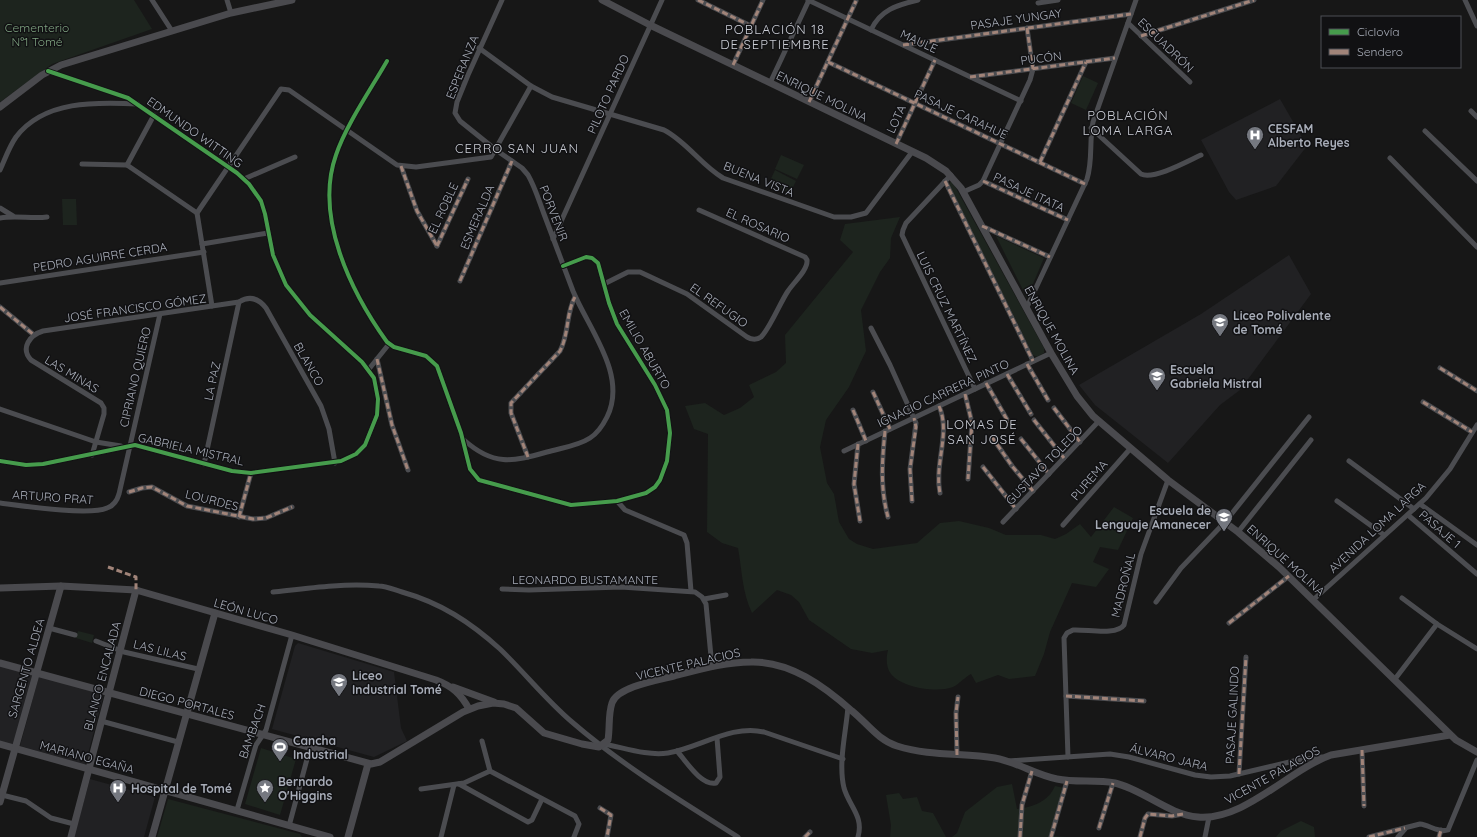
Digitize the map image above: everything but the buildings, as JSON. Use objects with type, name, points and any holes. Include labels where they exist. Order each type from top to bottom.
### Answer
[{"type":"main road","points":[[0,107],[48,72],[73,61],[231,13],[279,1],[292,0]]},
{"type":"main road","name":"ENRIQUE MOLINA","points":[[602,0],[650,25],[936,163],[951,175],[963,192],[1051,352],[1077,396],[1098,422],[1168,480],[1238,532],[1289,576],[1450,735]]},
{"type":"main road","name":"LEÓN LUCO","points":[[0,588],[61,586],[136,590],[292,635],[451,686],[498,703]]},
{"type":"main road","name":"SARGENTO ALDEA","points":[[1,798],[61,586]]},
{"type":"main road","name":"BLANCO ENCALADA","points":[[71,837],[136,590]]},
{"type":"main road","points":[[152,837],[215,613]]},
{"type":"main road","name":"VICENTE PALACIOS","points":[[603,745],[608,738],[612,703],[620,693],[658,680],[712,667],[748,662],[775,665],[810,679],[848,707],[881,738],[892,744],[923,752],[1006,761],[1053,778],[1067,781],[1113,783],[1125,786],[1183,814],[1193,816],[1209,817],[1237,809],[1326,757],[1450,735]]},
{"type":"main road","name":"DIEGO PORTALES","points":[[0,664],[368,764]]},
{"type":"main road","points":[[451,686],[460,695],[469,709]]},
{"type":"main road","points":[[348,837],[368,764],[380,762],[469,709],[482,704],[498,703],[510,706],[520,711],[544,733],[588,746],[603,745]]},
{"type":"main road","points":[[1450,735],[1477,752]]},
{"type":"main road","name":"MARIANO EGAÑA","points":[[0,744],[330,837]]},
{"type":"street","points":[[152,0],[172,32]]},
{"type":"street","points":[[227,0],[231,13]]},
{"type":"street","name":"ESPERANZA","points":[[496,150],[460,121],[455,114],[459,96],[479,48],[502,0]]},
{"type":"street","name":"PILOTO PARDO","points":[[553,239],[662,0]]},
{"type":"street","points":[[698,0],[751,26]]},
{"type":"street","points":[[733,65],[763,0]]},
{"type":"street","points":[[770,83],[809,0]]},
{"type":"street","name":"MAULE","points":[[809,0],[1021,101]]},
{"type":"street","points":[[871,30],[877,19],[887,10],[918,0]]},
{"type":"street","points":[[1038,3],[1058,0]]},
{"type":"street","points":[[1027,307],[1085,184],[1090,163],[1091,128],[1136,0]]},
{"type":"street","points":[[1232,7],[1234,0]]},
{"type":"street","points":[[1141,36],[1254,0]]},
{"type":"street","points":[[1465,0],[1477,26]]},
{"type":"street","points":[[809,102],[856,1]]},
{"type":"street","name":"PASAJE YUNGAY","points":[[903,45],[1131,14]]},
{"type":"street","name":"ESCUADRÓN","points":[[1128,23],[1190,82]]},
{"type":"street","points":[[963,192],[979,186],[983,181],[1031,77],[1033,69],[1027,28]]},
{"type":"street","name":"BUENA VISTA","points":[[479,48],[531,86],[560,101],[642,123],[670,133],[714,172],[723,178],[837,218],[859,216],[869,211],[912,152]]},
{"type":"street","name":"PUCÓN","points":[[970,77],[1115,58]]},
{"type":"street","name":"LOTA","points":[[896,144],[935,60]]},
{"type":"street","points":[[369,369],[389,344],[350,280],[342,259],[332,220],[330,197],[332,170],[336,153],[387,61]]},
{"type":"street","name":"PASAJE CARAHUE","points":[[828,62],[1085,184]]},
{"type":"street","points":[[1040,162],[1086,62]]},
{"type":"street","name":"EDMUNDO WITTING","points":[[48,72],[124,96],[139,104],[244,179],[261,201],[266,214],[268,233],[278,270],[292,295],[317,322],[369,369]]},
{"type":"street","points":[[212,306],[197,213],[279,91],[283,88],[289,90],[347,131],[401,166],[416,168],[492,156],[531,86]]},
{"type":"street","points":[[0,170],[16,137],[30,124],[42,116],[63,108],[81,104],[139,104]]},
{"type":"street","points":[[1471,111],[1477,117]]},
{"type":"street","points":[[127,165],[154,116]]},
{"type":"street","points":[[1091,128],[1145,176],[1171,169],[1201,155]]},
{"type":"street","points":[[1425,131],[1477,181]]},
{"type":"street","name":"PORVENIR","points":[[464,440],[480,453],[493,459],[508,461],[528,457],[589,439],[602,427],[612,405],[613,389],[607,362],[597,337],[575,297],[528,175],[512,160],[496,150]]},
{"type":"street","points":[[244,179],[295,157]]},
{"type":"street","points":[[1390,158],[1477,247]]},
{"type":"street","name":"ESMERALDA","points":[[460,281],[512,160]]},
{"type":"street","points":[[82,164],[127,165],[197,213]]},
{"type":"street","name":"EL ROBLE","points":[[401,166],[417,211],[437,246],[468,179]]},
{"type":"street","points":[[951,175],[945,181],[1033,361]]},
{"type":"street","name":"LUIS CRUZ MARTÍNEZ","points":[[945,181],[906,223],[902,233],[975,389]]},
{"type":"street","name":"PASAJE ITATA","points":[[983,181],[1068,220]]},
{"type":"street","points":[[0,208],[13,216]]},
{"type":"street","name":"EL ROSARIO","points":[[699,210],[805,257],[807,260]]},
{"type":"street","points":[[0,218],[13,216],[29,218],[47,217]]},
{"type":"street","points":[[982,226],[1050,257]]},
{"type":"street","points":[[202,244],[268,233]]},
{"type":"street","name":"PEDRO AGUIRRE CERDA","points":[[0,283],[204,252]]},
{"type":"street","name":"EMILIO ABURTO","points":[[389,344],[423,355],[435,363],[443,378],[464,440],[470,469],[474,476],[481,481],[571,505],[616,501],[646,493],[658,484],[667,461],[670,428],[667,410],[617,324],[604,284],[600,265],[592,258],[583,258],[563,266]]},
{"type":"street","name":"EL REFUGIO","points":[[604,284],[628,272],[640,272],[687,294],[747,337],[755,339],[760,338],[766,331],[783,298],[806,267],[807,260]]},
{"type":"street","points":[[528,457],[511,412],[511,403],[560,351],[567,334],[571,306],[575,297]]},
{"type":"street","name":"BLANCO","points":[[239,302],[247,298],[254,299],[266,308],[321,406],[329,429],[334,463]]},
{"type":"street","name":"JOSÉ FRANCISCO GÓMEZ","points":[[34,335],[43,331],[239,302]]},
{"type":"street","name":"LA PAZ","points":[[204,464],[239,302]]},
{"type":"street","points":[[0,307],[34,335]]},
{"type":"street","name":"CIPRIANO QUIERO","points":[[126,446],[160,314]]},
{"type":"street","points":[[871,328],[914,418],[916,427],[910,470],[912,500]]},
{"type":"street","name":"LAS MINAS","points":[[34,335],[26,348],[27,355],[31,360],[103,405],[104,414],[92,455]]},
{"type":"street","name":"IGNACIO CARRERA PINTO","points":[[844,451],[1051,352]]},
{"type":"street","points":[[377,359],[396,436],[408,470]]},
{"type":"street","points":[[1027,364],[1048,400]]},
{"type":"street","points":[[1440,368],[1477,391]]},
{"type":"street","name":"GABRIELA MISTRAL","points":[[0,461],[38,465],[92,455],[126,446],[140,446],[232,471],[251,473],[334,463],[356,454],[369,438],[378,410],[377,387],[369,369]]},
{"type":"street","points":[[1007,374],[1031,414]]},
{"type":"street","points":[[374,378],[381,376]]},
{"type":"street","points":[[986,383],[1010,423]]},
{"type":"street","points":[[873,392],[888,430],[882,482],[888,517]]},
{"type":"street","points":[[965,394],[972,423],[968,479]]},
{"type":"street","points":[[1423,402],[1472,432]]},
{"type":"street","points":[[939,406],[943,424],[938,474],[940,493]]},
{"type":"street","points":[[1054,408],[1080,442]]},
{"type":"street","points":[[0,409],[96,442],[126,446]]},
{"type":"street","points":[[853,410],[866,441]]},
{"type":"street","points":[[1156,602],[1181,568],[1225,522],[1309,416]]},
{"type":"street","points":[[1034,420],[1064,458]]},
{"type":"street","name":"GUSTAVO TOLEDO","points":[[1003,522],[1098,422]]},
{"type":"street","name":"AVENIDA LOMA LARGA","points":[[1312,600],[1420,504],[1450,469],[1477,425]]},
{"type":"street","points":[[992,437],[1012,466],[1033,491]]},
{"type":"street","points":[[1021,439],[1049,474]]},
{"type":"street","points":[[1238,532],[1311,440]]},
{"type":"street","points":[[858,444],[854,484],[860,521]]},
{"type":"street","name":"ARTURO PRAT","points":[[0,503],[80,511],[106,509],[118,498],[126,446]]},
{"type":"street","name":"PUREMA","points":[[1063,525],[1130,449]]},
{"type":"street","points":[[1349,461],[1414,509]]},
{"type":"street","points":[[983,467],[1016,509]]},
{"type":"street","points":[[239,517],[251,473]]},
{"type":"street","name":"MADROÑAL","points":[[1068,757],[1064,638],[1073,630],[1114,631],[1118,630],[1124,625],[1141,554],[1168,480]]},
{"type":"street","name":"LOURDES","points":[[129,492],[152,487],[187,506],[239,517],[261,519],[292,507]]},
{"type":"street","points":[[616,501],[625,510],[684,535],[687,543],[691,591],[697,593],[704,599],[707,607],[712,667]]},
{"type":"street","points":[[1337,501],[1384,535]]},
{"type":"street","points":[[1420,504],[1477,545]]},
{"type":"street","name":"PASAJE 1","points":[[1408,514],[1477,574]]},
{"type":"street","points":[[1229,623],[1289,576]]},
{"type":"street","points":[[274,592],[347,584],[381,586],[419,596],[440,605],[480,632],[500,650],[558,710],[643,777],[738,837]]},
{"type":"street","name":"LEONARDO BUSTAMANTE","points":[[502,589],[634,587],[691,591]]},
{"type":"street","points":[[704,599],[726,595]]},
{"type":"street","points":[[1402,598],[1437,624],[1477,649]]},
{"type":"street","points":[[1395,679],[1437,624]]},
{"type":"street","points":[[49,628],[75,635]]},
{"type":"street","name":"BAMBACH","points":[[237,810],[256,745],[266,730],[292,635]]},
{"type":"street","name":"LAS LILAS","points":[[96,641],[114,646],[120,650],[198,670]]},
{"type":"street","name":"PASAJE GALINDO","points":[[1239,774],[1246,657]]},
{"type":"street","points":[[957,755],[956,713],[958,696]]},
{"type":"street","points":[[1066,696],[1144,701]]},
{"type":"street","points":[[848,707],[843,759],[844,788],[859,820],[858,837]]},
{"type":"street","points":[[101,721],[178,742]]},
{"type":"street","points":[[603,745],[651,753],[677,751],[745,731],[760,731],[843,759]]},
{"type":"street","points":[[677,751],[702,779],[711,784],[716,783],[720,777],[717,738]]},
{"type":"street","points":[[482,740],[490,771],[577,818],[578,827],[574,837]]},
{"type":"street","points":[[289,826],[310,748]]},
{"type":"street","points":[[1362,750],[1364,806]]},
{"type":"street","name":"ÁLVARO JARA","points":[[1006,761],[1117,754],[1203,777],[1220,777],[1292,761],[1326,757]]},
{"type":"street","points":[[1369,837],[1423,824],[1446,831],[1450,827],[1477,760]]},
{"type":"street","points":[[421,789],[457,785],[478,779],[490,771]]},
{"type":"street","points":[[1020,837],[1022,805],[1032,771]]},
{"type":"street","points":[[1051,837],[1067,781]]},
{"type":"street","points":[[1099,828],[1113,783]]},
{"type":"street","points":[[457,785],[528,822],[532,820],[542,799]]},
{"type":"street","points":[[441,837],[457,785]]},
{"type":"street","points":[[1,798],[26,801],[51,818],[74,824]]},
{"type":"street","points":[[600,808],[612,815],[607,837]]},
{"type":"street","points":[[1140,837],[1145,818],[1148,814],[1172,816],[1183,814]]},
{"type":"street","points":[[1205,837],[1209,817]]},
{"type":"street","points":[[1398,837],[1405,828]]},
{"type":"street","points":[[1439,837],[1441,830]]},
{"type":"street","points":[[805,837],[810,832]]},
{"type":"shaded area","name":"CESFAM Alberto Reyes","points":[[1280,99],[1307,146],[1276,186],[1236,200],[1229,192],[1201,140]]},
{"type":"shaded area","points":[[1289,255],[1311,294],[1240,390],[1220,405],[1168,463],[1095,405],[1079,385],[1201,314]]},
{"type":"shaded area","name":"Liceo Industrial Tomé","points":[[298,643],[394,672],[401,728],[407,741],[374,757],[272,729],[295,646]]},
{"type":"shaded area","points":[[0,666],[34,674],[15,747],[0,742]]},
{"type":"shaded area","points":[[39,676],[104,694],[85,765],[20,746]]},
{"type":"shaded area","name":"Hospital de Tomé","points":[[90,779],[155,797],[144,837],[74,837]]},
{"type":"green space","name":"Cementerio N°1 Tomé","points":[[0,0],[134,0],[152,29],[52,64],[0,102]]},
{"type":"green space","points":[[1083,76],[1098,83],[1086,110],[1071,103]]},
{"type":"green space","points":[[781,155],[804,165],[797,179],[775,169]]},
{"type":"green space","points":[[775,170],[796,181],[790,193],[768,185]]},
{"type":"green space","points":[[952,181],[1044,348],[1044,353],[1037,357],[1033,355],[948,184]]},
{"type":"green space","points":[[62,199],[76,199],[77,225],[63,225]]},
{"type":"green space","points":[[900,217],[891,238],[890,258],[880,272],[861,310],[866,351],[849,387],[826,420],[820,447],[827,483],[834,494],[839,522],[849,539],[857,544],[873,549],[917,543],[940,523],[959,521],[989,528],[1006,535],[1041,535],[1055,539],[1066,534],[1080,524],[1091,537],[1114,507],[1133,518],[1118,550],[1100,547],[1093,562],[1109,569],[1096,587],[1072,583],[1050,632],[1044,654],[1035,676],[1009,679],[998,675],[976,683],[971,674],[953,687],[946,689],[920,688],[903,683],[889,672],[887,662],[888,650],[872,653],[851,649],[809,620],[799,602],[791,595],[777,590],[752,613],[744,589],[738,548],[722,543],[707,532],[708,434],[694,429],[685,406],[705,403],[724,415],[740,408],[754,397],[749,385],[776,372],[786,363],[785,335],[853,252],[840,240],[845,224]]},
{"type":"green space","points":[[996,236],[1044,258],[1027,298]]},
{"type":"green space","points":[[78,631],[94,635],[92,643],[76,638]]},
{"type":"green space","points":[[261,748],[296,759],[280,815],[245,804]]},
{"type":"green space","points":[[1012,784],[1017,809],[1029,807],[1044,800],[1052,792],[1055,786],[1064,788],[1053,836],[1068,837],[952,837],[957,833],[965,812],[997,787]]},
{"type":"green space","points":[[899,793],[903,799],[917,797],[922,811],[933,813],[946,837],[890,837],[891,825],[886,795]]},
{"type":"green space","points":[[168,799],[300,834],[302,837],[157,837]]},
{"type":"green space","points":[[1301,821],[1314,827],[1315,837],[1276,837],[1281,831]]},
{"type":"marked path","points":[[698,0],[751,26]]},
{"type":"marked path","points":[[733,65],[763,0]]},
{"type":"marked path","points":[[1141,36],[1254,0]]},
{"type":"marked path","points":[[809,102],[856,1]]},
{"type":"marked path","points":[[903,45],[1131,14]]},
{"type":"marked path","points":[[1027,28],[1033,69]]},
{"type":"marked path","points":[[970,77],[1115,58]]},
{"type":"marked path","points":[[896,144],[935,60]]},
{"type":"marked path","points":[[828,62],[1085,184]]},
{"type":"marked path","points":[[1040,162],[1086,62]]},
{"type":"marked path","points":[[460,281],[512,161]]},
{"type":"marked path","points":[[401,166],[417,211],[437,246]]},
{"type":"marked path","points":[[437,246],[468,179]]},
{"type":"marked path","points":[[945,181],[1033,361]]},
{"type":"marked path","points":[[983,181],[1068,220]]},
{"type":"marked path","points":[[982,226],[1050,257]]},
{"type":"marked path","points":[[528,457],[511,413],[511,403],[560,351],[565,338],[570,310],[575,297]]},
{"type":"marked path","points":[[0,307],[34,335]]},
{"type":"marked path","points":[[377,359],[392,425],[408,470]]},
{"type":"marked path","points":[[1027,364],[1048,400]]},
{"type":"marked path","points":[[1440,368],[1477,391]]},
{"type":"marked path","points":[[1007,374],[1031,414]]},
{"type":"marked path","points":[[986,383],[1009,423]]},
{"type":"marked path","points":[[873,392],[890,429]]},
{"type":"marked path","points":[[965,394],[972,423],[968,479]]},
{"type":"marked path","points":[[1423,402],[1472,432]]},
{"type":"marked path","points":[[939,406],[943,427],[939,471],[940,493]]},
{"type":"marked path","points":[[1054,408],[1080,442]]},
{"type":"marked path","points":[[853,410],[866,441]]},
{"type":"marked path","points":[[912,501],[910,469],[916,427],[914,418]]},
{"type":"marked path","points":[[1034,420],[1064,458]]},
{"type":"marked path","points":[[885,431],[882,474],[885,506],[888,517]]},
{"type":"marked path","points":[[992,437],[1012,466],[1033,491]]},
{"type":"marked path","points":[[1021,439],[1049,474]]},
{"type":"marked path","points":[[858,444],[854,484],[860,521]]},
{"type":"marked path","points":[[983,467],[1016,509]]},
{"type":"marked path","points":[[239,517],[251,473]]},
{"type":"marked path","points":[[129,492],[152,487],[187,506],[253,519],[266,518],[292,507]]},
{"type":"marked path","points":[[108,567],[136,577],[136,590]]},
{"type":"marked path","points":[[1229,623],[1289,576]]},
{"type":"marked path","points":[[1239,774],[1246,657]]},
{"type":"marked path","points":[[1066,696],[1144,701]]},
{"type":"marked path","points":[[957,755],[956,713],[958,697]]},
{"type":"marked path","points":[[1362,750],[1364,806]]},
{"type":"marked path","points":[[1020,837],[1022,805],[1032,771]]},
{"type":"marked path","points":[[1051,837],[1067,781]]},
{"type":"marked path","points":[[1099,828],[1113,783]]},
{"type":"marked path","points":[[600,808],[611,815],[607,837]]},
{"type":"marked path","points":[[1140,837],[1145,818],[1148,814],[1172,816],[1183,814]]},
{"type":"marked path","points":[[1369,837],[1405,828]]},
{"type":"marked path","points":[[1439,837],[1441,830]]},
{"type":"marked path","points":[[805,837],[810,832]]},
{"type":"cycle path","points":[[387,61],[359,107],[340,143],[330,179],[330,203],[333,228],[340,253],[349,277],[374,322],[387,342],[394,347],[426,356],[437,366],[461,433],[470,469],[479,480],[571,505],[617,501],[646,493],[655,487],[660,480],[667,461],[670,433],[667,410],[655,385],[617,324],[609,303],[598,263],[592,258],[586,257],[563,266]]},
{"type":"cycle path","points":[[0,461],[26,465],[43,464],[135,445],[232,471],[251,473],[341,461],[356,454],[365,445],[377,415],[378,399],[374,378],[362,362],[310,315],[286,285],[273,255],[261,201],[249,184],[237,173],[128,98],[48,71]]},
{"type":"place","name":"CESFAM Alberto Reyes","points":[[1255,150]]},
{"type":"place","name":"Liceo Polivalente de Tomé","points":[[1220,337]]},
{"type":"place","name":"Escuela Gabriela Mistral","points":[[1157,391]]},
{"type":"place","name":"Escuela de Lenguaje Amanecer","points":[[1224,532]]},
{"type":"place","name":"Liceo Industrial Tomé","points":[[339,697]]},
{"type":"place","name":"Cancha Industrial","points":[[280,762]]},
{"type":"place","name":"Hospital de Tomé","points":[[118,803]]},
{"type":"place","name":"Bernardo O'Higgins","points":[[265,803]]},
{"type":"district","name":"POBLACIÓN 18 DE SEPTIEMBRE","points":[[775,36]]},
{"type":"district","name":"POBLACIÓN LOMA LARGA","points":[[1128,122]]},
{"type":"district","name":"CERRO SAN JUAN","points":[[517,148]]},
{"type":"district","name":"LOMAS DE SAN JOSÉ","points":[[982,432]]}]
